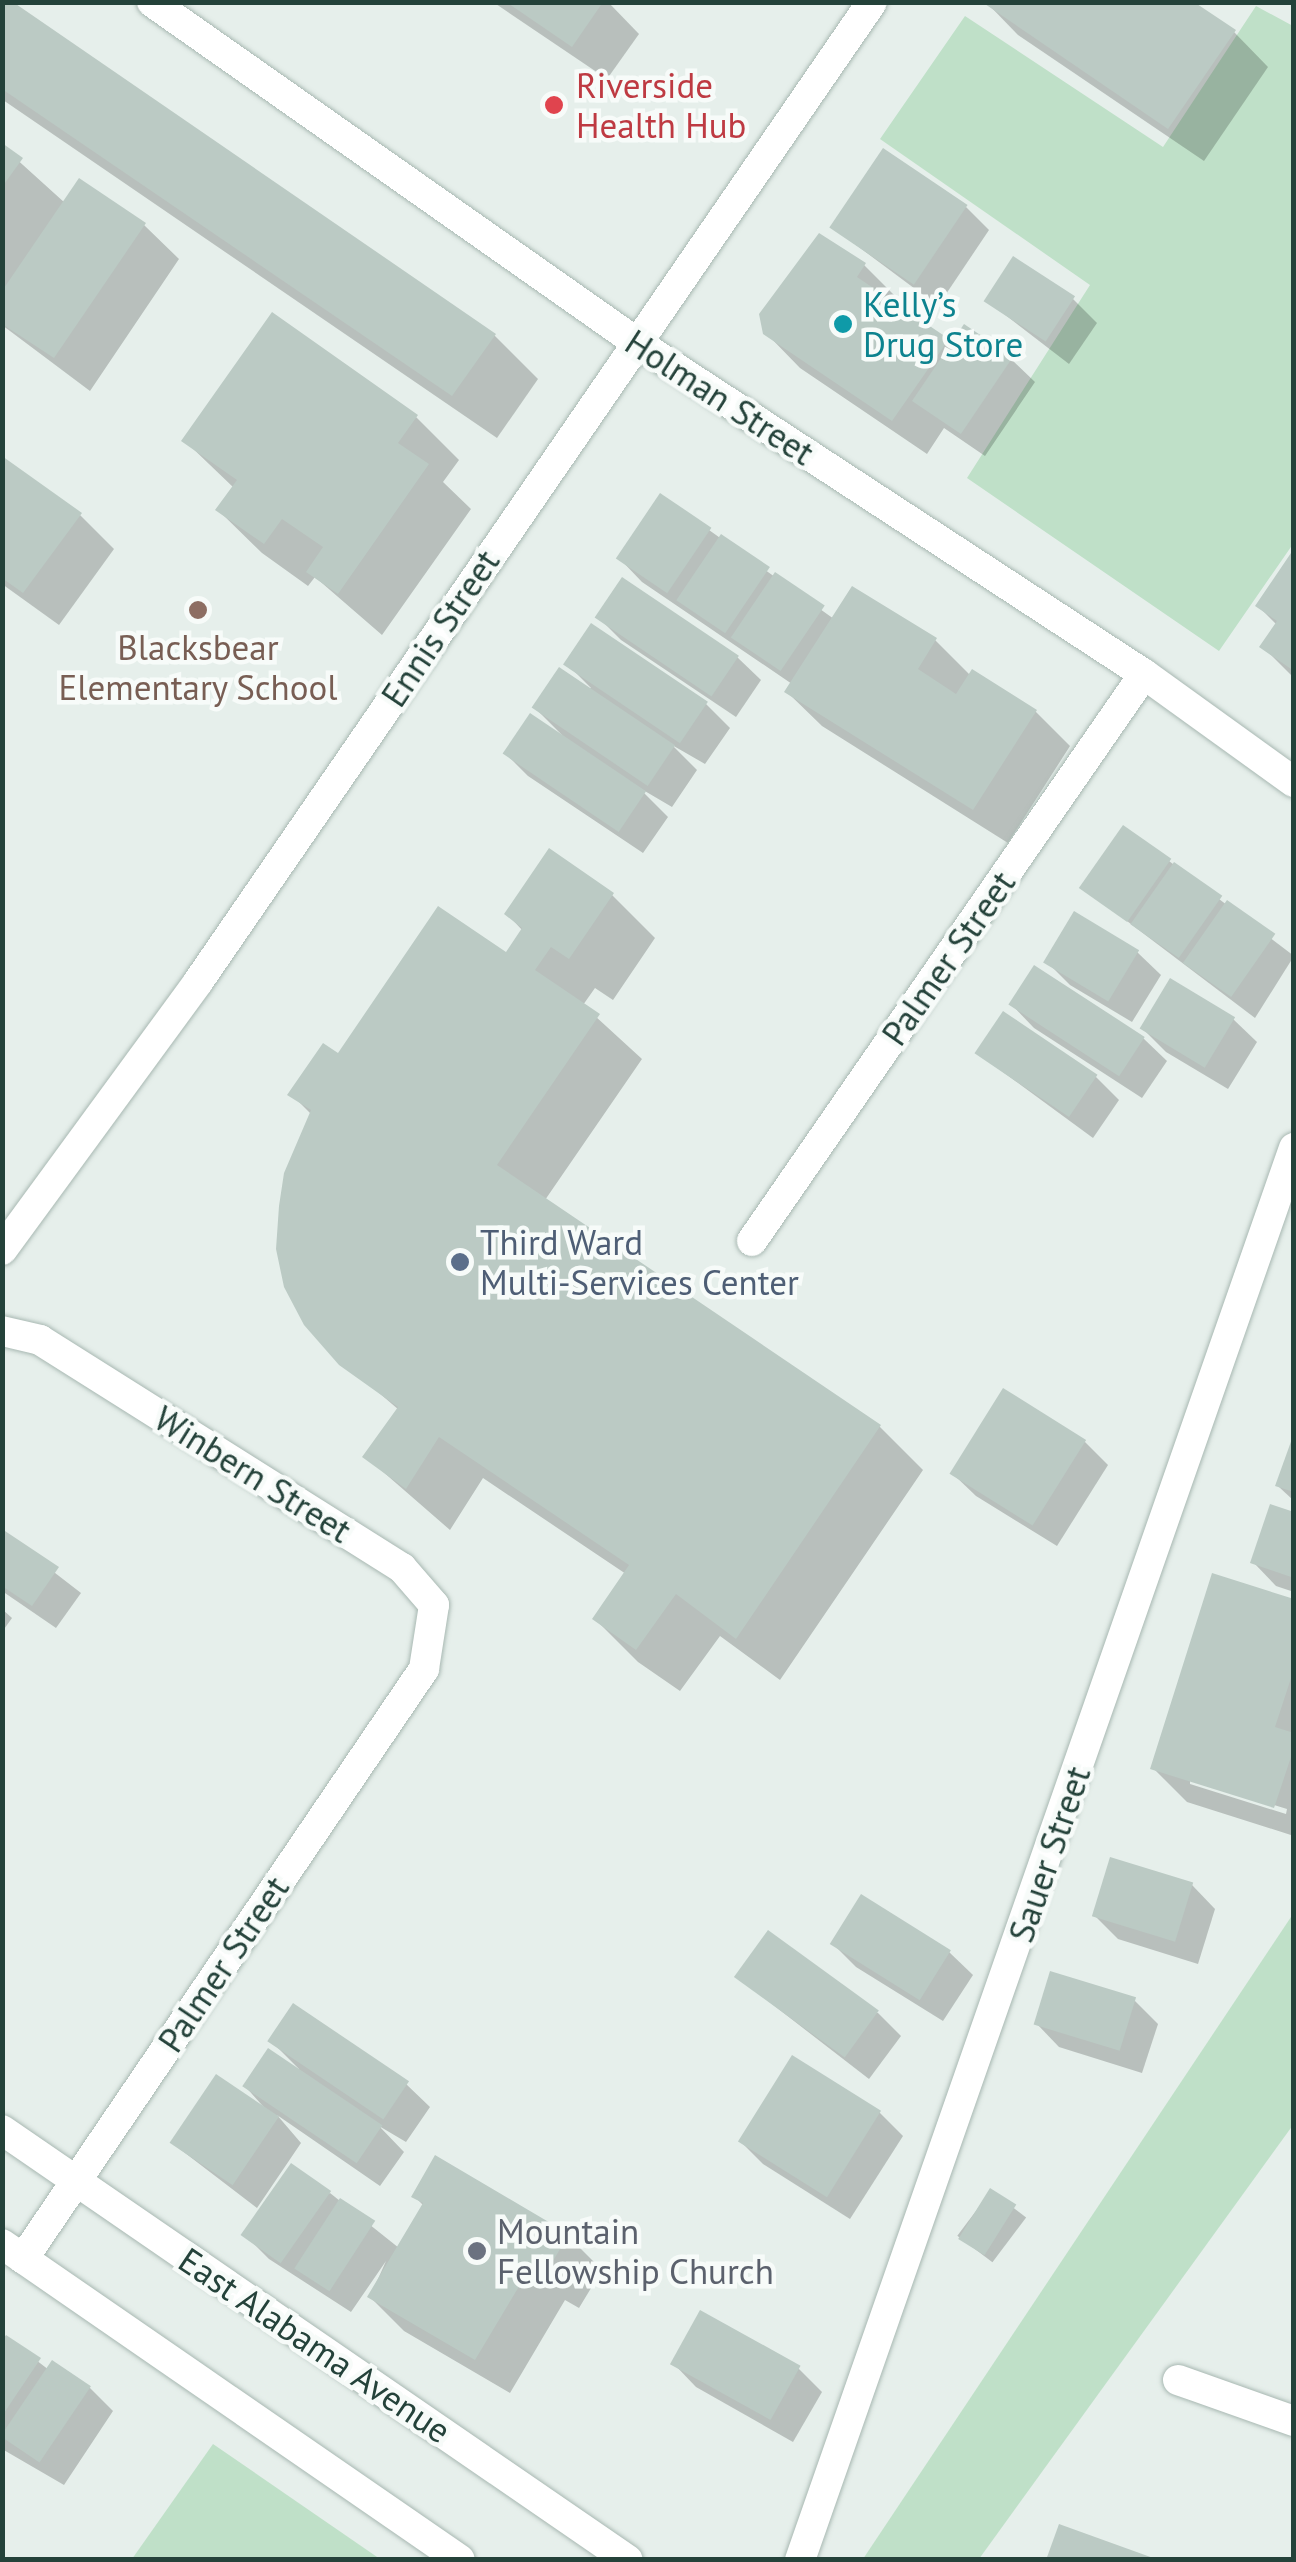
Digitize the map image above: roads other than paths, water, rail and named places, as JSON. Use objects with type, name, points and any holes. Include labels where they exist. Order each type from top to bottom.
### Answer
[{"type":"street","name":"Holman Street","points":[[152,2],[636,342],[1144,674],[1294,782]]},
{"type":"street","name":"Ennis Street","points":[[2,1250],[198,982],[872,2]]},
{"type":"street","name":"Palmer Street","points":[[752,1241],[1144,674]]},
{"type":"street","name":"Sauer Street","points":[[800,2560],[1294,1148]]},
{"type":"street","name":"Winbern Street","points":[[2,1330],[40,1340],[402,1568],[434,1605],[424,1669]]},
{"type":"street","name":"Palmer Street","points":[[13,2251],[76,2181],[424,1669]]},
{"type":"street","name":"East Alabama Avenue","points":[[2,2130],[628,2560]]},
{"type":"street","points":[[13,2251],[460,2560]]},
{"type":"street","points":[[1178,2380],[1294,2421]]},
{"type":"place","name":"Riverside Health Hub","points":[[554,105]]},
{"type":"place","name":"Kelly’s Drug Store","points":[[843,324]]},
{"type":"place","name":"Blacksbear Elementary School","points":[[198,610]]},
{"type":"place","name":"Third Ward Multi-Services Center","points":[[460,1262]]},
{"type":"place","name":"Mountain Fellowship Church","points":[[477,2251]]}]
